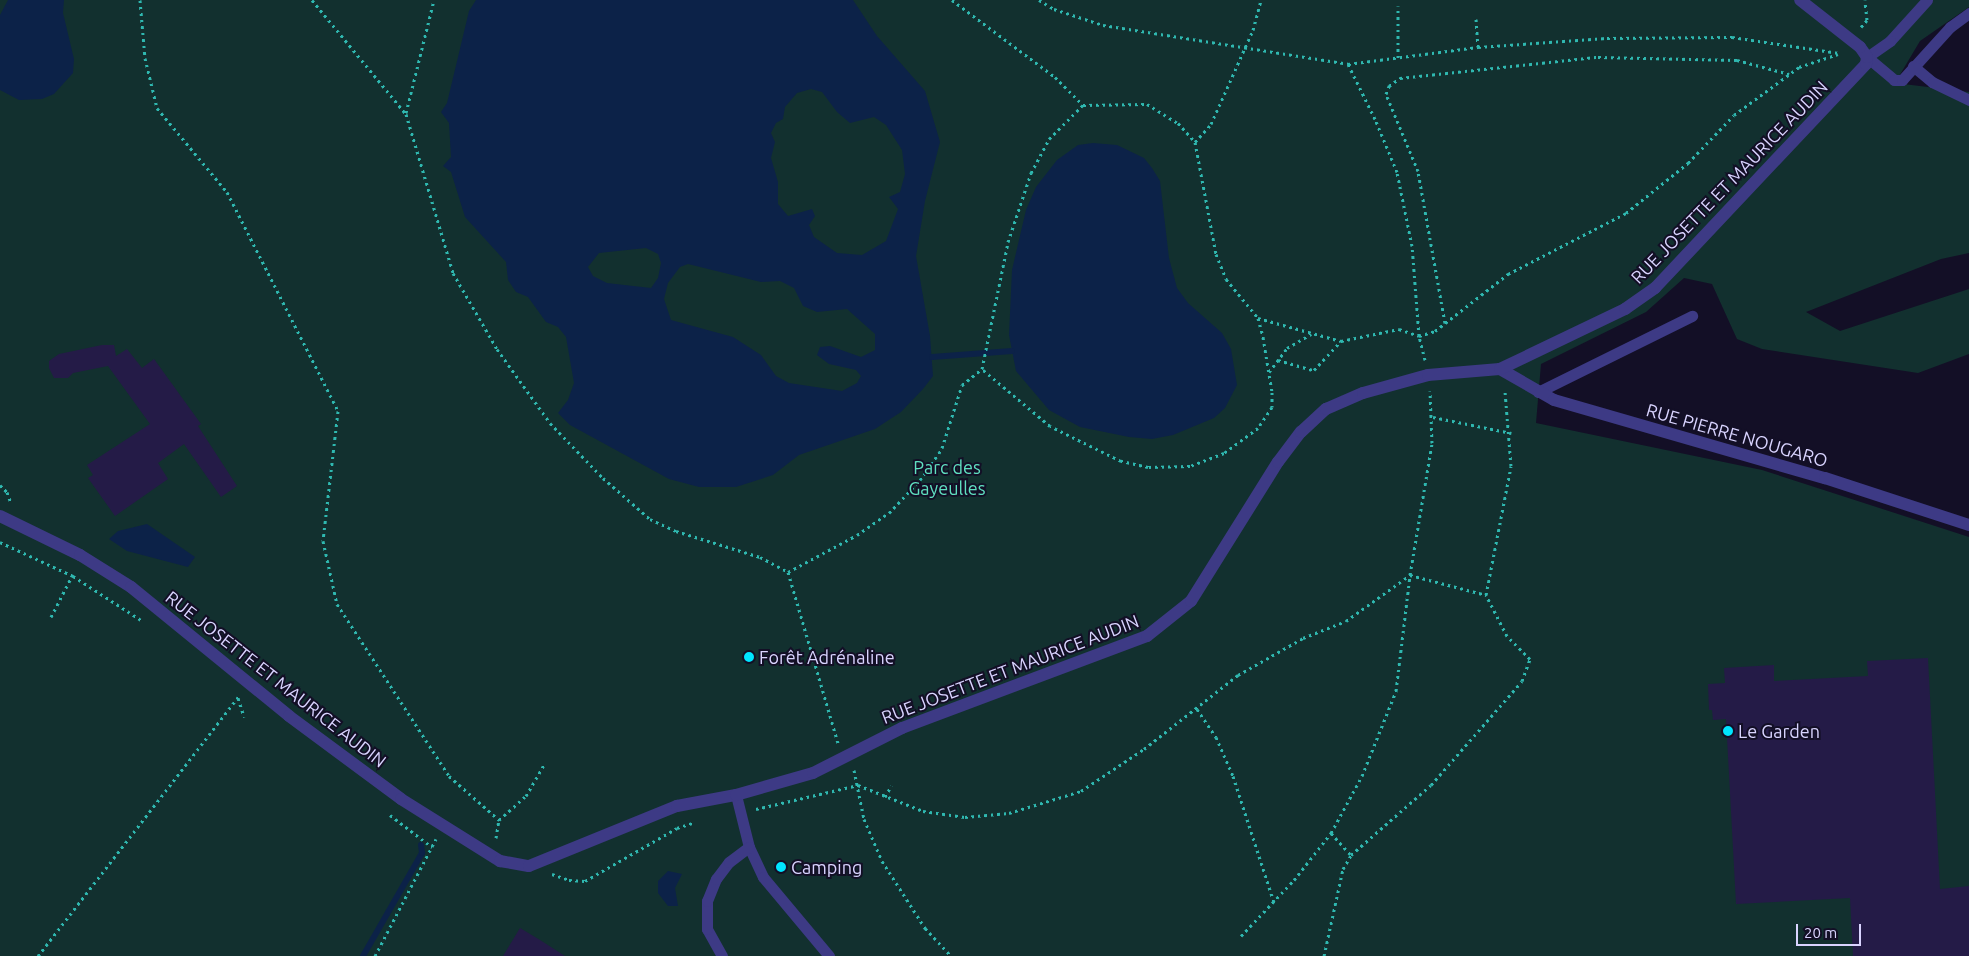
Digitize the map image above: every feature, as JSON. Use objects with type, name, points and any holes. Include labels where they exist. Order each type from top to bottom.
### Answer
[{"type":"street","points":[[1800,0],[1850,39],[1867,57]]},
{"type":"street","name":"RUE JOSETTE ET MAURICE AUDIN","points":[[0,516],[108,572],[250,682],[288,716],[401,799],[500,861],[529,866],[677,806],[736,795],[813,773],[902,728],[1147,636],[1191,601],[1278,462],[1300,432],[1336,402],[1428,376],[1500,369],[1626,309],[1654,288],[1800,138],[1866,64],[1867,57]]},
{"type":"street","name":"RUE PIERRE NOUGARO","points":[[1500,369],[1554,400],[1825,478],[1969,524]]},
{"type":"lane","points":[[1927,0],[1890,41],[1867,57],[1894,80],[1902,80],[1950,27],[1969,12]]},
{"type":"lane","points":[[1913,66],[1932,82],[1969,100]]},
{"type":"lane","points":[[1538,392],[1692,316]]},
{"type":"lane","points":[[736,795],[749,847],[762,877],[829,956]]},
{"type":"lane","points":[[722,956],[707,929],[708,901],[716,879],[730,862],[749,847]]},
{"type":"path","points":[[140,0],[145,58],[157,108],[227,192],[338,411],[323,541],[337,604],[449,776],[500,820]]},
{"type":"path","points":[[312,0],[406,114],[453,273],[496,349],[550,423],[602,478],[650,519],[676,531],[760,557],[788,572],[835,740],[847,756],[858,785],[864,819],[882,861],[925,928],[952,956]]},
{"type":"path","points":[[406,114],[434,0]]},
{"type":"path","points":[[952,0],[1055,77],[1083,105]]},
{"type":"path","points":[[1039,0],[1054,9],[1103,25],[1243,49],[1348,64],[1478,47],[1606,38],[1732,37],[1838,54]]},
{"type":"path","points":[[1195,142],[1211,124],[1243,49],[1261,0]]},
{"type":"path","points":[[1258,318],[1341,341],[1399,329],[1419,336],[1435,331],[1508,274],[1626,213],[1688,163],[1734,116],[1799,67],[1838,54],[1867,20],[1864,0]]},
{"type":"path","points":[[1398,6],[1398,58]]},
{"type":"path","points":[[1476,19],[1478,47]]},
{"type":"path","points":[[1445,323],[1418,171],[1386,94],[1389,86],[1400,78],[1598,57],[1737,60],[1790,74]]},
{"type":"path","points":[[1242,936],[1274,902],[1331,833],[1362,776],[1396,691],[1410,575],[1432,443],[1433,418],[1428,376],[1419,336],[1412,246],[1397,172],[1375,119],[1348,64]]},
{"type":"path","points":[[788,572],[857,535],[901,500],[942,448],[962,385],[982,369],[1008,242],[1031,173],[1049,139],[1083,105],[1146,104],[1178,123],[1195,142],[1216,254],[1226,279],[1258,318],[1269,372],[1272,407],[1258,428],[1224,453],[1190,466],[1169,467],[1121,461],[1071,438],[1029,410],[1001,383],[982,369]]},
{"type":"path","points":[[1269,372],[1287,348],[1312,333]]},
{"type":"path","points":[[1278,360],[1314,370],[1341,341]]},
{"type":"path","points":[[1324,956],[1343,869],[1350,854],[1431,785],[1522,681],[1530,659],[1507,636],[1486,595],[1511,466],[1509,406],[1500,369]]},
{"type":"path","points":[[1433,418],[1510,433]]},
{"type":"path","points":[[0,542],[72,576],[144,622]]},
{"type":"path","points":[[51,616],[74,570]]},
{"type":"path","points":[[740,808],[760,810],[858,785],[885,798],[923,811],[965,817],[1009,814],[1081,791],[1144,749],[1238,675],[1303,638],[1346,620],[1410,575],[1486,595]]},
{"type":"path","points":[[38,956],[250,682]]},
{"type":"path","points":[[230,691],[238,697],[244,718]]},
{"type":"path","points":[[1197,709],[1216,737],[1233,776],[1274,902]]},
{"type":"path","points":[[492,856],[500,820],[526,796],[544,765]]},
{"type":"path","points":[[885,798],[891,786]]},
{"type":"path","points":[[529,866],[569,880],[585,880],[677,828],[704,819]]},
{"type":"path","points":[[375,956],[442,825]]},
{"type":"path","points":[[1331,833],[1350,854]]},
{"type":"green space","name":"Parc des Gayeulles","points":[[0,0],[1969,0],[1969,7],[1920,41],[1895,83],[1969,92],[1969,253],[1941,259],[1806,312],[1840,331],[1969,289],[1969,354],[1918,373],[1762,349],[1737,339],[1712,284],[1684,278],[1646,312],[1541,364],[1536,423],[1762,470],[1969,537],[1969,956],[0,956]]},
{"type":"water","points":[[8,0],[64,0],[63,13],[74,59],[73,73],[54,94],[42,99],[19,100],[0,90],[0,15]]},
{"type":"water","points":[[476,0],[853,0],[877,36],[925,91],[940,142],[925,201],[916,256],[930,336],[933,376],[923,389],[901,412],[875,429],[799,455],[773,475],[736,487],[699,487],[669,479],[570,425],[558,413],[568,400],[574,383],[566,337],[558,327],[546,322],[528,297],[516,292],[508,280],[506,262],[465,217],[451,172],[443,166],[451,157],[449,123],[441,112],[447,103],[469,11]],"holes":[[[811,89],[822,92],[837,112],[850,123],[874,117],[886,125],[902,150],[905,174],[900,192],[889,197],[898,209],[886,241],[862,255],[837,253],[814,237],[809,225],[815,216],[812,209],[788,216],[778,204],[778,182],[771,158],[775,142],[771,133],[776,123],[783,119],[785,107],[797,93]],[[646,248],[658,254],[661,263],[658,278],[651,288],[607,283],[593,276],[588,267],[599,253]],[[688,264],[761,282],[780,281],[794,288],[803,306],[817,312],[847,309],[875,334],[875,350],[861,357],[830,346],[820,347],[817,355],[829,364],[856,370],[861,376],[857,383],[842,391],[789,383],[776,376],[761,355],[733,337],[671,320],[664,299],[668,283],[680,267]]]},
{"type":"water","points":[[1093,143],[1117,145],[1144,158],[1152,168],[1160,181],[1169,258],[1177,288],[1188,303],[1222,333],[1231,349],[1237,385],[1225,408],[1214,418],[1173,435],[1152,439],[1129,437],[1080,427],[1049,410],[1016,371],[1009,335],[1012,270],[1026,210],[1036,187],[1057,160],[1078,145]]},
{"type":"water","points":[[147,524],[195,557],[188,567],[127,551],[109,539],[118,531]]},
{"type":"water","points":[[668,871],[682,874],[675,888],[678,906],[668,906],[658,893],[658,881]]},
{"type":"building","points":[[102,345],[114,345],[116,356],[127,349],[142,368],[154,359],[201,424],[198,426],[237,486],[221,497],[184,444],[158,463],[168,479],[115,516],[88,478],[93,475],[87,465],[150,424],[108,366],[73,373],[68,378],[54,378],[49,368],[49,361],[59,354]]},
{"type":"building","points":[[1928,658],[1940,889],[1969,886],[1969,956],[1853,956],[1850,898],[1736,904],[1726,719],[1713,720],[1712,710],[1709,710],[1708,684],[1725,683],[1724,668],[1774,665],[1774,681],[1868,676],[1867,661]]},
{"type":"building","points":[[520,928],[540,940],[565,956],[503,956]]},
{"type":"waterway","points":[[932,357],[1012,351]]},
{"type":"waterway","points":[[363,956],[422,853],[421,845]]},
{"type":"place","name":"Forêt Adrénaline","points":[[749,657]]},
{"type":"place","name":"Le Garden","points":[[1728,731]]},
{"type":"place","name":"Camping","points":[[781,867]]}]
